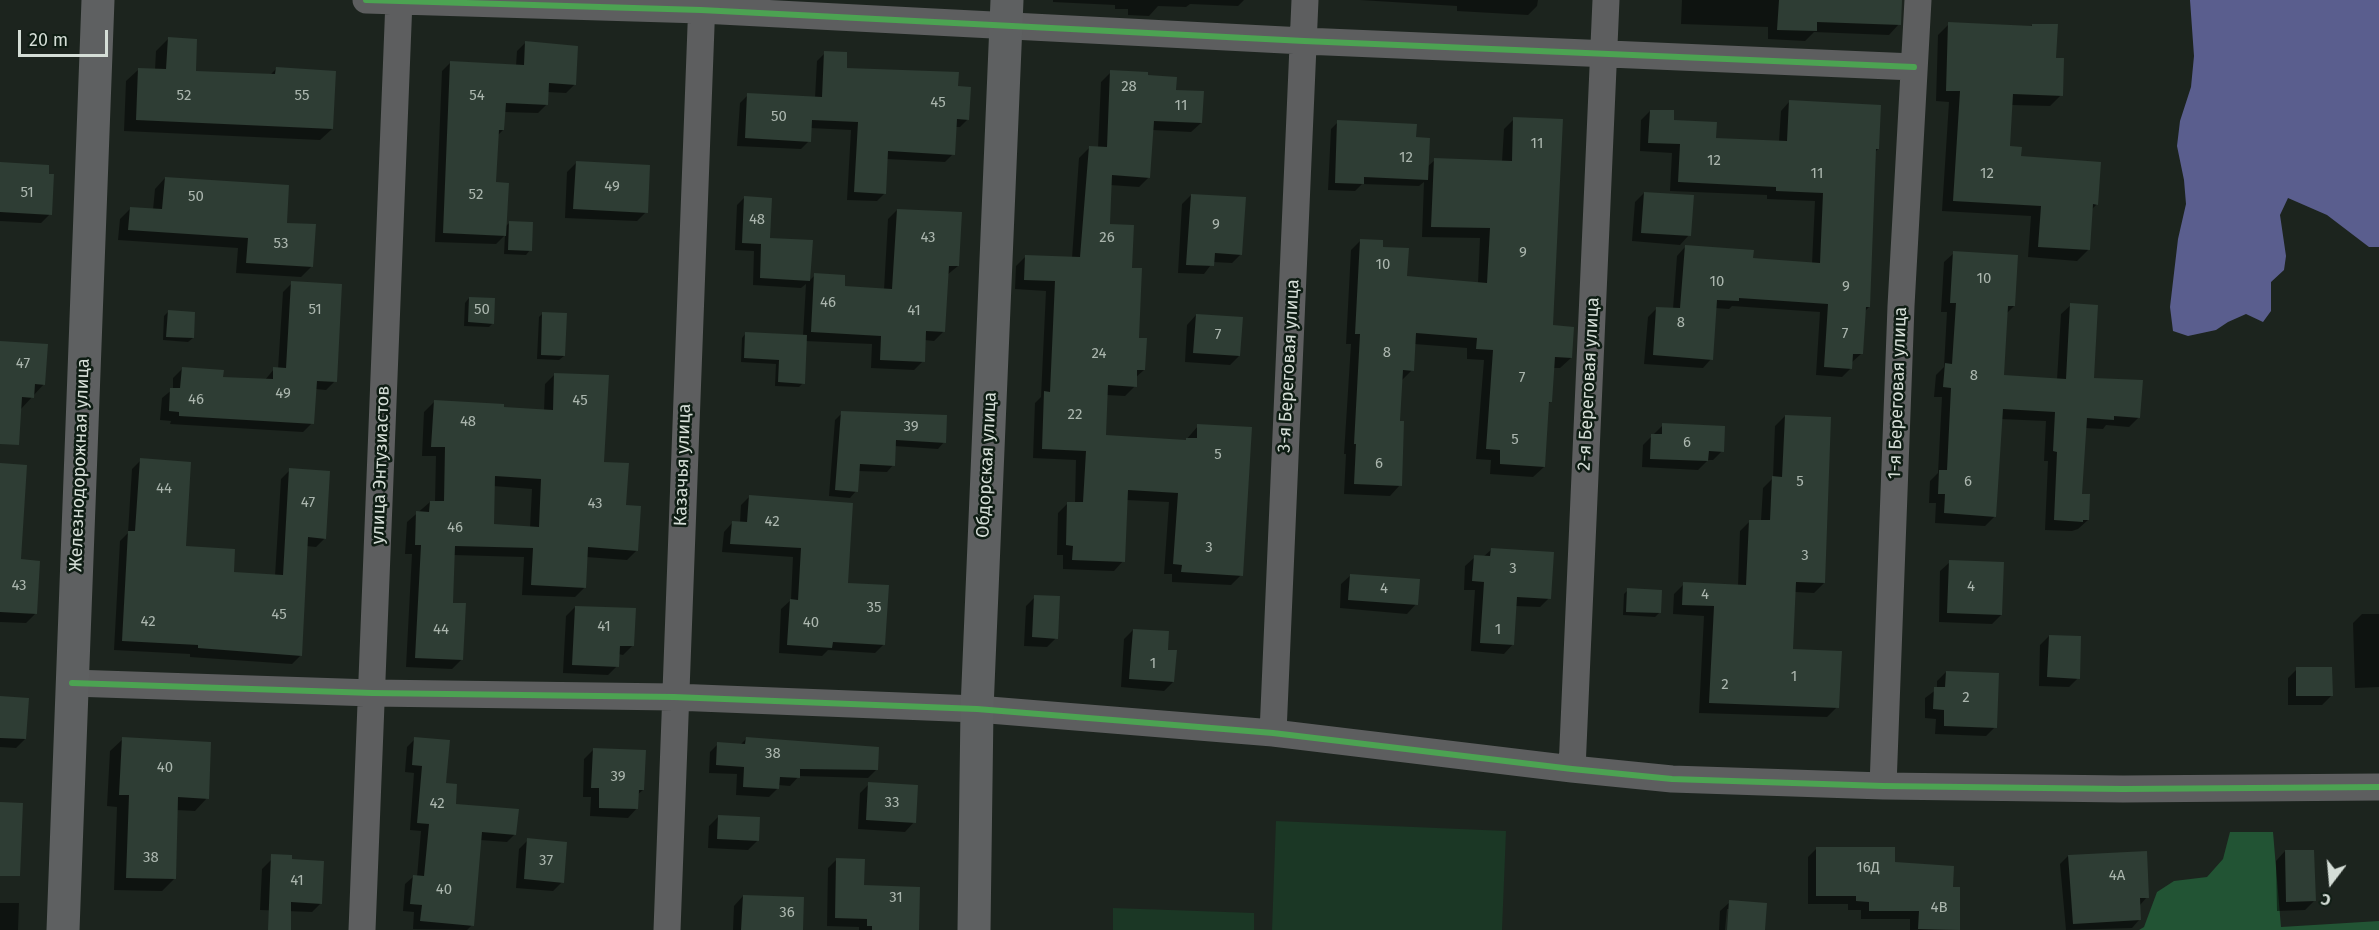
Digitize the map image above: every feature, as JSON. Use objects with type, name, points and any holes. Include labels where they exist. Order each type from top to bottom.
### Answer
[{"type":"street","name":"Железнодорожная улица","points":[[63,930],[98,0]]},
{"type":"street","points":[[366,0],[702,5],[1007,13],[1304,41],[1914,67]]},
{"type":"street","name":"3-я Береговая улица","points":[[1273,733],[1305,0]]},
{"type":"street","name":"2-я Береговая улица","points":[[1572,769],[1606,0]]},
{"type":"street","name":"1-я Береговая улица","points":[[1884,786],[1901,306],[1918,0]]},
{"type":"street","name":"улица Энтузиастов","points":[[362,930],[399,1]]},
{"type":"street","name":"Казачья улица","points":[[667,930],[674,697],[702,5]]},
{"type":"street","name":"Обдорская улица","points":[[974,930],[977,709],[1007,13]]},
{"type":"street","points":[[72,683],[372,693],[674,697],[977,709],[1273,733],[1572,769],[1672,778],[1884,786],[2123,789],[2379,787]]},
{"type":"green space","points":[[1276,821],[1506,831],[1502,930],[1272,930]]},
{"type":"green space","points":[[2230,832],[2273,832],[2281,927],[2379,921],[2379,930],[2139,930],[2144,927],[2157,892],[2174,881],[2207,877],[2223,859]]},
{"type":"green space","points":[[1113,908],[1254,913],[1254,930],[1113,930]]},
{"type":"water","points":[[2190,0],[2379,0],[2379,247],[2369,247],[2327,215],[2288,198],[2280,215],[2286,256],[2284,270],[2271,282],[2271,311],[2263,322],[2246,314],[2216,330],[2188,336],[2173,331],[2170,307],[2178,239],[2186,204],[2177,146],[2180,121],[2191,87],[2194,56]]},
{"type":"building","points":[[1779,0],[1902,0],[1901,25],[1817,22],[1817,31],[1777,30]]},
{"type":"building","points":[[1948,22],[2032,26],[2032,24],[2058,24],[2056,58],[2064,58],[2063,96],[2013,94],[2010,146],[2022,147],[2021,156],[2101,162],[2098,205],[2093,204],[2090,250],[2038,247],[2041,206],[1953,201],[1960,91],[1946,91]]},
{"type":"building","points":[[168,37],[197,39],[196,71],[275,74],[276,67],[336,71],[333,129],[136,120],[138,68],[166,69]]},
{"type":"building","points":[[525,41],[578,46],[576,85],[549,83],[548,105],[506,103],[504,130],[499,130],[496,182],[509,183],[506,236],[443,233],[450,61],[524,65]]},
{"type":"building","points":[[824,51],[847,52],[847,68],[959,72],[958,86],[971,87],[969,120],[957,119],[955,155],[888,151],[886,194],[854,192],[858,122],[812,120],[811,142],[745,138],[747,93],[822,97]]},
{"type":"building","points":[[1110,70],[1148,72],[1148,75],[1177,77],[1176,90],[1204,91],[1202,123],[1154,121],[1150,178],[1112,175],[1110,224],[1134,225],[1132,268],[1142,268],[1139,338],[1147,338],[1145,370],[1137,370],[1137,387],[1108,385],[1106,435],[1186,440],[1186,438],[1197,438],[1197,424],[1252,427],[1243,576],[1181,572],[1182,565],[1173,564],[1178,493],[1128,490],[1125,562],[1072,560],[1073,546],[1066,545],[1067,502],[1083,502],[1086,451],[1042,449],[1044,391],[1050,392],[1055,281],[1024,280],[1025,255],[1080,257],[1089,146],[1107,147]]},
{"type":"building","points":[[1789,100],[1881,105],[1879,149],[1876,149],[1870,307],[1866,307],[1863,354],[1853,354],[1852,369],[1824,367],[1828,304],[1739,298],[1739,301],[1717,300],[1713,360],[1653,355],[1656,307],[1680,308],[1685,245],[1754,250],[1753,258],[1820,263],[1823,193],[1776,191],[1776,187],[1678,182],[1680,144],[1648,143],[1650,110],[1674,110],[1674,120],[1717,122],[1716,138],[1787,141]]},
{"type":"building","points":[[1513,117],[1563,119],[1553,325],[1574,327],[1572,358],[1555,357],[1552,402],[1549,402],[1545,467],[1500,464],[1500,450],[1486,449],[1493,350],[1476,349],[1477,338],[1416,333],[1414,371],[1403,370],[1400,421],[1404,421],[1402,486],[1354,484],[1360,334],[1355,334],[1360,239],[1383,240],[1383,247],[1409,248],[1407,276],[1487,283],[1490,228],[1431,227],[1434,158],[1512,161]]},
{"type":"building","points":[[1337,120],[1417,124],[1416,137],[1430,138],[1428,180],[1364,177],[1364,184],[1335,183]]},
{"type":"building","points":[[576,161],[650,165],[648,213],[573,209]]},
{"type":"building","points":[[0,162],[49,165],[49,174],[54,174],[52,215],[0,212]]},
{"type":"building","points":[[165,177],[289,185],[287,223],[316,224],[313,267],[246,263],[248,238],[128,230],[130,207],[162,209]]},
{"type":"building","points":[[1644,192],[1694,195],[1691,236],[1641,233]]},
{"type":"building","points":[[1191,194],[1246,197],[1242,255],[1215,253],[1214,266],[1186,265]]},
{"type":"building","points":[[744,196],[772,198],[770,238],[813,240],[810,281],[760,278],[761,244],[742,243]]},
{"type":"building","points":[[897,209],[962,212],[959,266],[949,266],[945,332],[926,331],[925,362],[880,360],[881,336],[811,332],[814,273],[845,275],[845,286],[892,289]]},
{"type":"building","points":[[509,221],[533,222],[532,251],[508,250]]},
{"type":"building","points":[[1953,251],[2018,255],[2015,306],[2008,306],[2004,375],[2066,379],[2070,303],[2098,305],[2094,378],[2143,380],[2140,418],[2114,416],[2114,420],[2087,418],[2082,494],[2090,494],[2089,520],[2083,520],[2083,522],[2054,520],[2057,452],[2053,451],[2055,412],[2003,409],[1996,517],[1944,513],[1945,494],[1938,494],[1939,470],[1947,470],[1951,388],[1943,387],[1945,363],[1952,364],[1956,303],[1950,303]]},
{"type":"building","points":[[291,281],[342,284],[337,382],[317,381],[314,424],[179,416],[179,412],[169,411],[170,388],[180,388],[182,367],[224,370],[223,377],[273,379],[273,367],[286,368]]},
{"type":"building","points":[[469,297],[495,298],[494,324],[468,322]]},
{"type":"building","points":[[168,310],[195,312],[194,338],[166,337]]},
{"type":"building","points":[[542,312],[567,313],[565,356],[541,355]]},
{"type":"building","points":[[1196,314],[1243,317],[1240,356],[1193,353]]},
{"type":"building","points":[[745,332],[807,335],[805,384],[778,382],[779,360],[744,358]]},
{"type":"building","points":[[0,341],[48,344],[45,385],[35,384],[34,398],[22,397],[19,445],[0,444]]},
{"type":"building","points":[[554,373],[609,375],[604,462],[629,463],[626,505],[641,506],[638,551],[588,547],[586,588],[531,585],[533,548],[455,546],[453,603],[466,603],[463,660],[415,658],[421,545],[415,545],[416,511],[429,512],[430,501],[444,501],[445,447],[431,447],[434,400],[504,404],[504,407],[553,410]],"holes":[[[495,476],[541,479],[539,527],[494,524]]]},
{"type":"building","points":[[841,411],[947,415],[946,443],[896,440],[895,466],[860,464],[858,492],[835,490]]},
{"type":"building","points":[[1785,415],[1831,417],[1825,583],[1796,582],[1793,649],[1842,651],[1839,708],[1709,703],[1714,606],[1682,605],[1683,582],[1746,585],[1749,520],[1770,520],[1772,476],[1782,477]]},
{"type":"building","points":[[1662,423],[1725,426],[1724,452],[1709,451],[1708,461],[1650,459],[1651,434],[1662,434]]},
{"type":"building","points":[[140,458],[191,462],[186,546],[235,549],[234,572],[283,575],[289,468],[330,471],[326,539],[308,537],[302,656],[198,648],[198,645],[122,641],[128,531],[135,531]]},
{"type":"building","points":[[0,463],[27,465],[21,559],[40,561],[37,614],[0,612]]},
{"type":"building","points":[[749,495],[853,503],[848,583],[889,585],[885,645],[833,642],[832,648],[787,645],[790,599],[798,600],[801,548],[730,544],[732,521],[747,522]]},
{"type":"building","points":[[1491,548],[1554,552],[1551,599],[1517,597],[1514,645],[1480,643],[1484,582],[1472,581],[1474,555],[1490,556]]},
{"type":"building","points":[[1949,560],[2004,562],[2002,615],[1947,613]]},
{"type":"building","points":[[1350,574],[1420,579],[1418,605],[1348,600]]},
{"type":"building","points":[[1627,588],[1662,590],[1661,613],[1626,612]]},
{"type":"building","points":[[1034,595],[1060,596],[1058,639],[1032,637]]},
{"type":"building","points":[[575,606],[636,608],[634,646],[620,646],[619,667],[572,665]]},
{"type":"building","points":[[1133,629],[1169,631],[1168,650],[1177,650],[1174,682],[1129,679]]},
{"type":"building","points":[[2049,635],[2081,636],[2080,679],[2047,677]]},
{"type":"building","points":[[2296,667],[2332,667],[2333,696],[2296,696]]},
{"type":"building","points":[[1946,671],[1999,673],[1997,728],[1944,726],[1944,710],[1933,709],[1934,687],[1945,687]]},
{"type":"building","points":[[0,696],[29,698],[26,739],[0,738]]},
{"type":"building","points":[[122,737],[211,742],[209,799],[178,797],[176,879],[126,878],[129,795],[119,795]]},
{"type":"building","points":[[414,737],[450,740],[446,783],[457,784],[456,804],[519,809],[516,835],[482,832],[474,926],[420,921],[422,905],[410,904],[413,875],[424,876],[429,824],[417,823],[422,766],[412,765]]},
{"type":"building","points":[[746,737],[879,747],[878,770],[800,769],[800,778],[780,777],[779,789],[743,787],[744,767],[716,765],[717,742],[745,744]]},
{"type":"building","points":[[593,748],[646,750],[644,790],[639,790],[638,809],[599,808],[599,788],[591,788]]},
{"type":"building","points":[[868,782],[918,785],[916,823],[866,820]]},
{"type":"building","points":[[0,802],[23,803],[20,876],[0,876]]},
{"type":"building","points":[[718,815],[760,817],[759,841],[717,839]]},
{"type":"building","points":[[527,838],[567,842],[564,883],[524,879]]},
{"type":"building","points":[[1816,847],[1895,847],[1895,862],[1954,866],[1953,887],[1960,887],[1960,930],[1918,929],[1919,911],[1869,911],[1869,902],[1856,901],[1856,896],[1816,896]]},
{"type":"building","points":[[2285,850],[2314,850],[2316,901],[2286,902]]},
{"type":"building","points":[[2147,851],[2149,898],[2140,898],[2141,920],[2073,924],[2068,855]]},
{"type":"building","points":[[271,854],[292,855],[292,859],[324,861],[322,904],[291,902],[291,930],[268,930]]},
{"type":"building","points":[[836,858],[865,859],[864,885],[920,887],[919,930],[872,930],[872,926],[867,926],[867,919],[835,918]]},
{"type":"building","points":[[743,895],[804,897],[803,930],[741,930]]},
{"type":"building","points":[[1729,900],[1767,903],[1765,930],[1727,930]]},
{"type":"cycle path","points":[[366,0],[701,10],[1304,41],[1914,67]]},
{"type":"cycle path","points":[[72,683],[372,693],[674,697],[977,709],[1273,733],[1672,779],[1883,786],[2123,789],[2379,787]]}]
